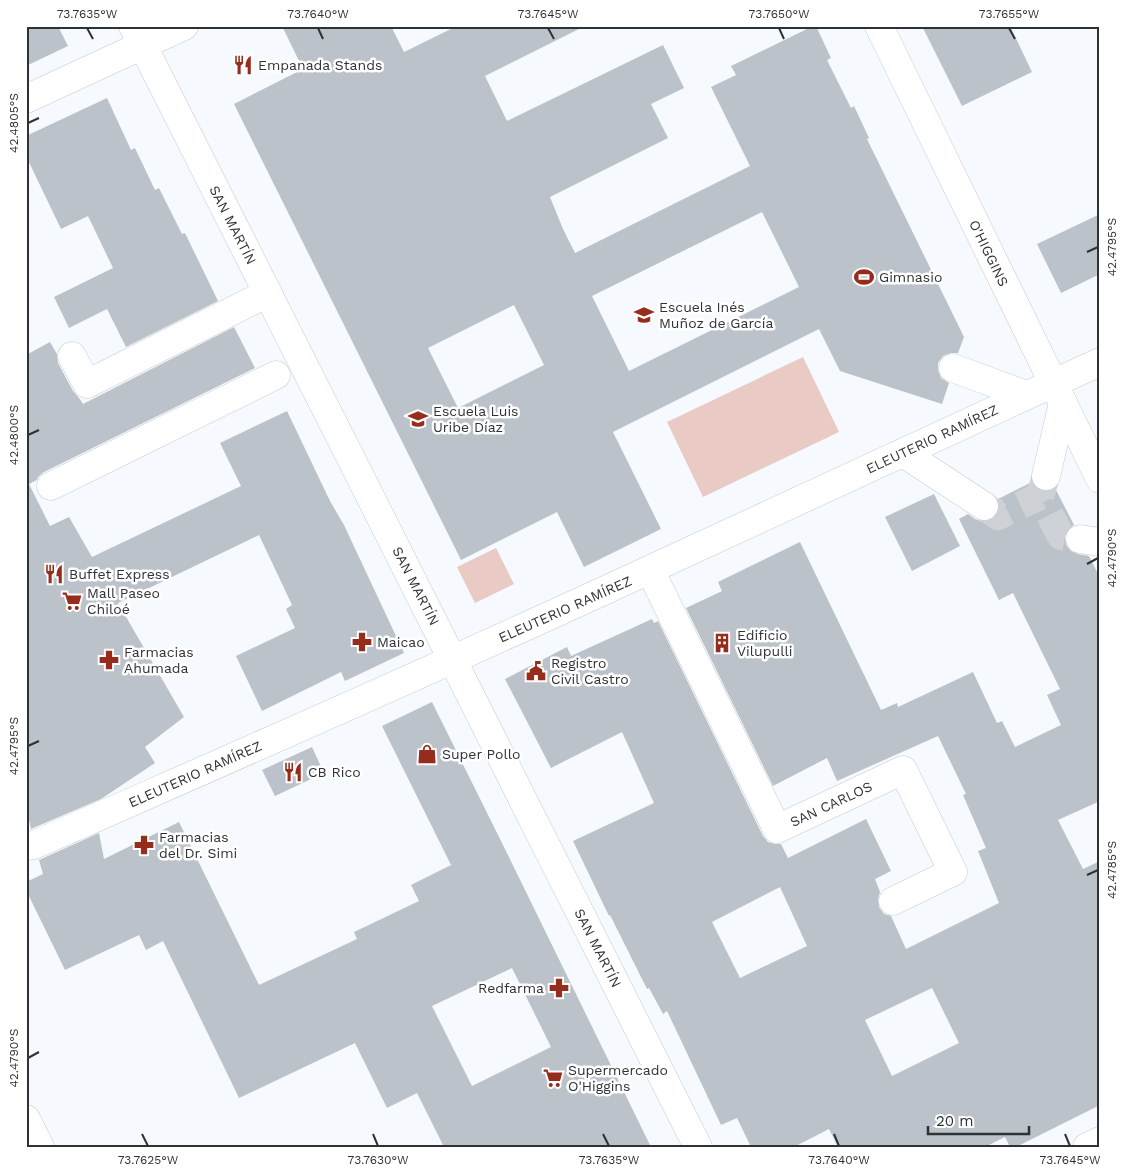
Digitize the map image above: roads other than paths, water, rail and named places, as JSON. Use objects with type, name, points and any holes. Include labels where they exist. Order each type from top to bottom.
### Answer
[{"type":"main road","points":[[26,99],[138,36],[184,26]]},
{"type":"main road","name":"O'HIGGINS","points":[[879,26],[1100,479]]},
{"type":"main road","name":"SAN MARTÍN","points":[[138,36],[698,1147]]},
{"type":"main road","points":[[72,356],[87,384],[268,293]]},
{"type":"main road","name":"ELEUTERIO RAMÍREZ","points":[[26,846],[34,845],[650,570],[1026,395],[1058,393],[1100,362]]},
{"type":"main road","points":[[954,368],[1026,395]]},
{"type":"main road","points":[[51,486],[276,375]]},
{"type":"main road","points":[[1046,476],[1058,393]]},
{"type":"main road","points":[[903,453],[984,506]]},
{"type":"main road","name":"SAN CARLOS","points":[[650,570],[777,829],[903,770],[953,872],[893,901]]},
{"type":"main road","points":[[26,1119],[40,1147]]},
{"type":"main road","points":[[1087,1147],[1100,1141]]},
{"type":"tunnel","points":[[1046,476],[1040,496],[1061,536],[1080,539]]},
{"type":"tunnel","points":[[984,506],[998,516],[1040,496]]},
{"type":"place","name":"Empanada Stands","points":[[243,65]]},
{"type":"place","name":"Gimnasio","points":[[864,277]]},
{"type":"place","name":"Escuela Inés Muñoz de García","points":[[644,315]]},
{"type":"place","name":"Escuela Luis Uribe Díaz","points":[[418,419]]},
{"type":"place","name":"Buffet Express","points":[[54,574]]},
{"type":"place","name":"Mall Paseo Chiloé","points":[[72,601]]},
{"type":"place","name":"Maicao","points":[[362,642]]},
{"type":"place","name":"Edificio Vilupulli","points":[[722,643]]},
{"type":"place","name":"Farmacias Ahumada","points":[[109,660]]},
{"type":"place","name":"Registro Civil Castro","points":[[536,671]]},
{"type":"place","name":"Super Pollo","points":[[427,754]]},
{"type":"place","name":"CB Rico","points":[[293,772]]},
{"type":"place","name":"Farmacias del Dr. Simi","points":[[144,845]]},
{"type":"place","name":"Redfarma","points":[[559,988]]},
{"type":"place","name":"Supermercado O'Higgins","points":[[553,1078]]}]
